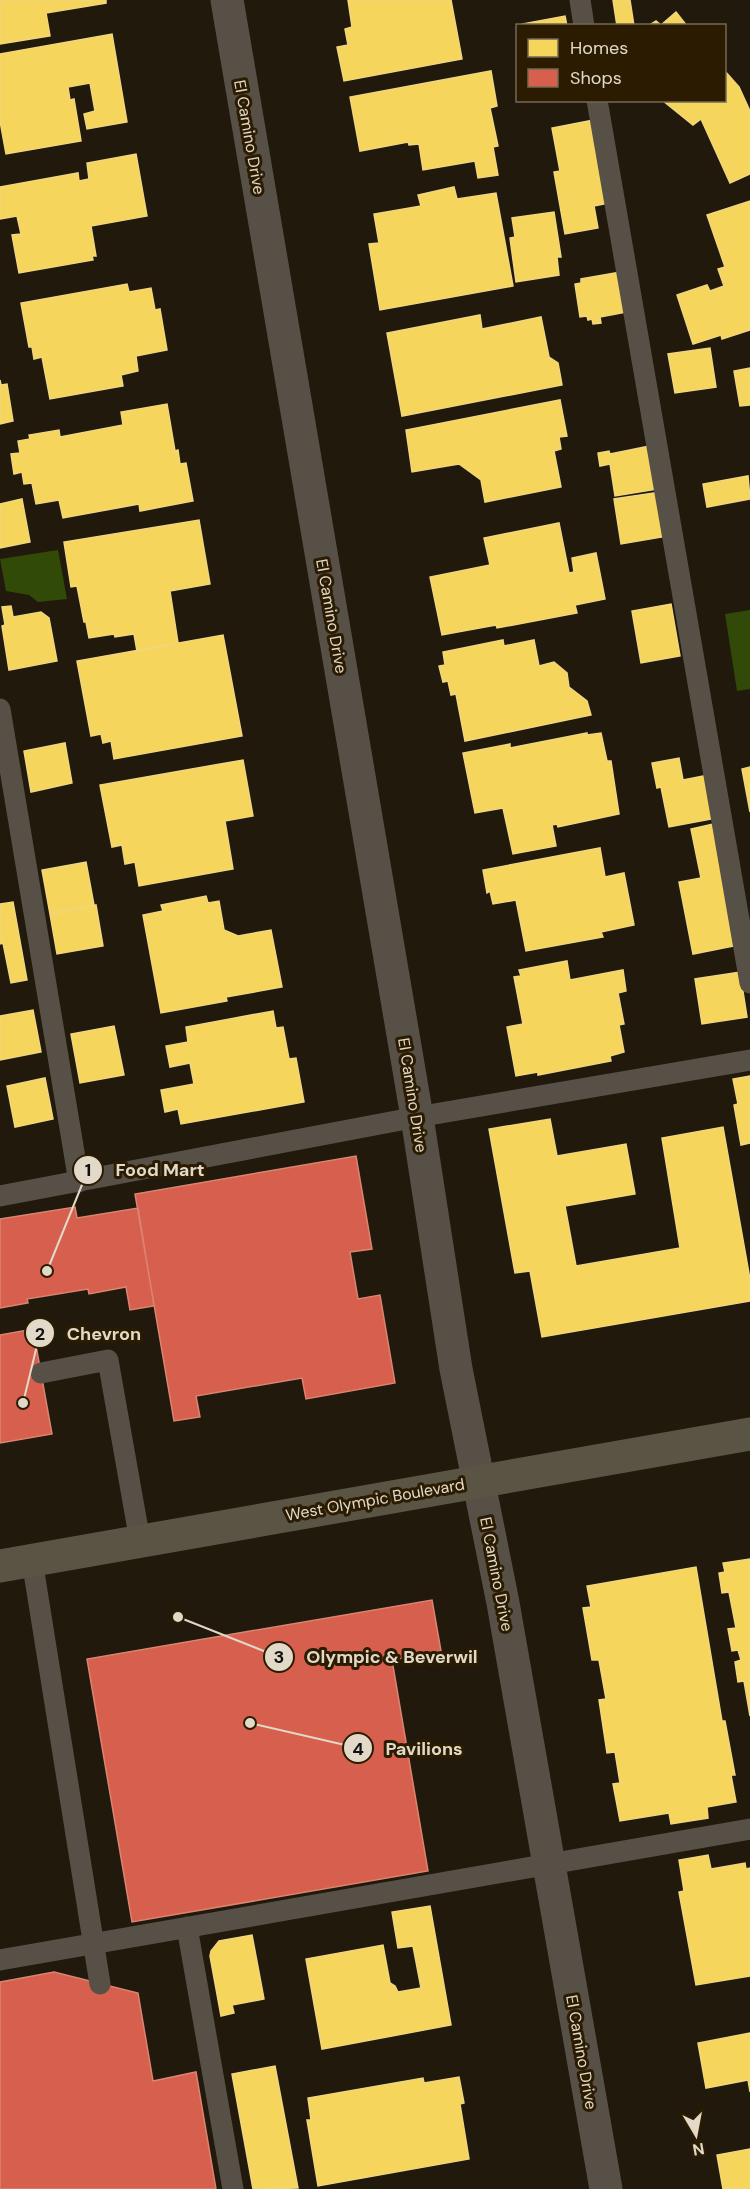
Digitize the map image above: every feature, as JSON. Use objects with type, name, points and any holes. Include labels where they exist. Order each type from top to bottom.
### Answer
[{"type":"main road","name":"West Olympic Boulevard","points":[[0,1566],[750,1434]]},
{"type":"street","name":"El Camino Drive","points":[[227,0],[417,1117],[457,1376],[503,1603],[606,2189]]},
{"type":"lane","points":[[580,0],[584,24]]},
{"type":"lane","points":[[597,102],[750,983]]},
{"type":"lane","points":[[0,709],[79,1182]]},
{"type":"lane","points":[[0,1196],[417,1117],[750,1060]]},
{"type":"lane","points":[[41,1373],[108,1360],[140,1541]]},
{"type":"lane","points":[[32,1560],[100,1984]]},
{"type":"lane","points":[[0,1960],[750,1829]]},
{"type":"lane","points":[[187,1927],[233,2189]]},
{"type":"shaded area","points":[[58,550],[67,599],[38,602],[29,595],[6,591],[0,559]]},
{"type":"shaded area","points":[[750,610],[750,689],[737,691],[725,614]]},
{"type":"building: Homes","points":[[0,0],[106,0],[106,3],[46,13],[50,36],[0,44]]},
{"type":"building: Homes","points":[[348,0],[451,0],[462,59],[344,81],[337,47],[348,45],[345,29],[352,27]]},
{"type":"building: Homes","points":[[613,0],[630,0],[634,24],[617,24]]},
{"type":"building: Homes","points":[[676,12],[685,24],[662,24]]},
{"type":"building: Homes","points":[[565,16],[567,24],[522,24]]},
{"type":"building: Homes","points":[[112,34],[127,122],[87,129],[84,114],[95,111],[90,83],[68,87],[70,100],[74,99],[81,141],[6,154],[0,121],[0,54]]},
{"type":"building: Homes","points":[[491,71],[497,106],[490,108],[498,146],[493,147],[498,175],[478,178],[475,161],[423,170],[419,144],[409,145],[408,142],[360,151],[350,97]]},
{"type":"building: Homes","points":[[726,72],[739,87],[750,111],[750,174],[730,183],[701,119],[693,125],[664,102],[726,102]]},
{"type":"building: Homes","points":[[594,120],[609,203],[594,206],[598,228],[565,234],[554,172],[560,171],[552,128]]},
{"type":"building: Homes","points":[[136,154],[147,216],[91,226],[96,256],[92,256],[93,260],[19,273],[12,235],[21,234],[17,216],[0,219],[0,187],[78,173],[79,181],[89,179],[87,163]]},
{"type":"building: Homes","points":[[454,187],[457,199],[496,193],[513,286],[380,310],[369,244],[379,243],[374,214],[421,206],[418,195]]},
{"type":"building: Homes","points":[[750,201],[750,330],[722,339],[721,335],[693,344],[677,295],[707,285],[710,291],[724,286],[718,269],[725,267],[707,215]]},
{"type":"building: Homes","points":[[554,212],[561,257],[557,257],[559,275],[516,282],[510,238],[515,237],[512,218]]},
{"type":"building: Homes","points":[[620,272],[627,312],[600,317],[601,323],[593,324],[592,319],[588,320],[587,316],[580,317],[575,284],[581,283],[581,279]]},
{"type":"building: Homes","points":[[127,284],[129,292],[151,288],[155,310],[160,309],[167,350],[136,356],[138,371],[121,375],[123,386],[50,399],[42,357],[34,359],[32,347],[29,347],[21,303]]},
{"type":"building: Homes","points":[[480,315],[482,329],[541,317],[549,357],[558,363],[562,385],[402,416],[387,333]]},
{"type":"building: Homes","points":[[710,348],[716,387],[675,393],[668,354]]},
{"type":"building: Homes","points":[[750,368],[750,405],[740,406],[734,371]]},
{"type":"building: Homes","points":[[0,380],[1,385],[7,384],[13,421],[0,424]]},
{"type":"building: Homes","points":[[560,400],[567,436],[559,437],[561,449],[554,451],[561,487],[485,502],[481,480],[459,464],[412,472],[406,430]]},
{"type":"building: Homes","points":[[167,404],[175,451],[178,450],[180,464],[186,463],[193,501],[140,511],[139,504],[63,518],[59,500],[36,504],[32,483],[24,484],[22,472],[14,474],[11,454],[20,453],[18,441],[30,439],[29,435],[59,430],[60,437],[123,425],[121,412]]},
{"type":"building: Homes","points":[[650,446],[658,489],[615,496],[610,464],[600,466],[598,453],[609,451],[610,454]]},
{"type":"building: Homes","points":[[748,476],[750,499],[707,507],[703,484]]},
{"type":"building: Homes","points":[[660,492],[668,536],[621,544],[614,499]]},
{"type":"building: Homes","points":[[22,499],[30,542],[0,548],[0,504]]},
{"type":"building: Homes","points":[[199,520],[210,584],[170,591],[178,643],[137,651],[134,634],[89,638],[77,586],[71,587],[64,542]]},
{"type":"building: Homes","points":[[559,523],[569,573],[574,572],[572,558],[596,553],[605,599],[575,605],[577,613],[497,628],[496,625],[442,635],[430,577],[490,565],[484,538]]},
{"type":"building: Homes","points":[[671,604],[680,656],[641,663],[632,611]]},
{"type":"building: Homes","points":[[11,606],[13,617],[41,612],[49,618],[57,661],[9,670],[2,626],[5,625],[2,607]]},
{"type":"building: Homes","points":[[223,635],[242,736],[114,759],[111,741],[103,743],[101,734],[91,736],[77,661]]},
{"type":"building: Homes","points":[[503,640],[504,646],[534,640],[539,666],[554,662],[567,673],[569,687],[587,701],[591,715],[465,741],[456,694],[451,695],[448,681],[443,682],[439,666],[445,665],[443,652]]},
{"type":"building: Homes","points":[[587,733],[587,735],[601,733],[607,761],[611,761],[619,814],[558,827],[557,824],[552,825],[556,846],[513,854],[503,808],[475,813],[463,753],[510,744],[510,748]]},
{"type":"building: Homes","points":[[65,743],[72,783],[31,792],[24,751]]},
{"type":"building: Homes","points":[[679,758],[683,780],[709,775],[717,818],[669,827],[661,787],[657,788],[652,763]]},
{"type":"building: Homes","points":[[243,760],[253,816],[225,821],[233,869],[139,886],[135,862],[125,864],[122,845],[112,847],[100,785]]},
{"type":"building: Homes","points":[[750,767],[750,812],[742,769]]},
{"type":"building: Homes","points":[[718,823],[739,945],[693,954],[679,882],[701,878],[691,829]]},
{"type":"building: Homes","points":[[600,848],[605,877],[624,873],[634,925],[601,932],[603,937],[526,951],[516,900],[493,904],[490,891],[487,893],[483,870]]},
{"type":"building: Homes","points":[[86,862],[94,905],[50,914],[42,870]]},
{"type":"building: Homes","points":[[206,896],[208,903],[219,901],[224,930],[238,936],[271,930],[282,987],[226,997],[227,1001],[161,1013],[143,915],[163,911],[161,905]]},
{"type":"building: Homes","points":[[13,902],[27,980],[11,983],[3,943],[0,944],[0,904]]},
{"type":"building: Homes","points":[[96,905],[103,946],[57,954],[50,914]]},
{"type":"building: Homes","points":[[567,961],[570,980],[623,970],[626,991],[618,993],[624,1024],[619,1025],[624,1052],[610,1056],[611,1061],[538,1075],[538,1072],[516,1076],[507,1027],[523,1024],[514,977],[521,976],[519,970]]},
{"type":"building: Homes","points":[[740,972],[747,1017],[702,1024],[695,979]]},
{"type":"building: Homes","points":[[33,1010],[41,1052],[0,1060],[0,1016]]},
{"type":"building: Homes","points":[[273,1011],[276,1028],[283,1027],[289,1059],[296,1058],[304,1102],[181,1124],[178,1109],[165,1112],[161,1090],[194,1084],[190,1063],[170,1067],[166,1046],[188,1042],[186,1027]]},
{"type":"building: Homes","points":[[114,1026],[124,1075],[80,1083],[71,1034]]},
{"type":"building: Homes","points":[[750,1076],[750,1143],[741,1145],[734,1105],[738,1104],[733,1079]]},
{"type":"building: Homes","points":[[45,1078],[53,1119],[15,1127],[7,1086]]},
{"type":"building: Homes","points":[[550,1119],[557,1156],[626,1144],[635,1194],[565,1206],[576,1266],[680,1248],[662,1138],[723,1127],[750,1279],[750,1301],[542,1337],[530,1271],[515,1273],[489,1129]]},
{"type":"building: Homes","points":[[750,1559],[750,1716],[744,1681],[738,1682],[735,1662],[741,1660],[738,1650],[732,1651],[728,1629],[736,1628],[729,1592],[722,1593],[719,1573],[725,1572],[723,1563]]},
{"type":"building: Homes","points":[[696,1567],[722,1721],[725,1721],[735,1775],[731,1775],[736,1802],[707,1807],[708,1818],[671,1824],[669,1813],[620,1821],[613,1784],[620,1783],[615,1752],[607,1753],[599,1700],[606,1699],[599,1660],[592,1660],[583,1608],[591,1607],[587,1586]]},
{"type":"building: Homes","points":[[708,1855],[711,1869],[745,1863],[746,1869],[750,1868],[750,1976],[696,1985],[679,1892],[684,1891],[679,1860]]},
{"type":"building: Homes","points":[[430,1906],[451,2025],[322,2049],[306,1959],[383,1945],[390,1983],[398,1992],[421,1988],[413,1946],[398,1948],[392,1912]]},
{"type":"building: Homes","points":[[252,1935],[264,1999],[232,2005],[234,2013],[221,2016],[211,1951],[219,1941]]},
{"type":"building: Homes","points":[[750,2033],[750,2092],[748,2080],[706,2088],[698,2043]]},
{"type":"building: Homes","points":[[275,2066],[298,2188],[253,2189],[232,2074]]},
{"type":"building: Homes","points":[[459,2077],[464,2103],[460,2104],[469,2159],[318,2186],[307,2120],[311,2120],[308,2098],[423,2078],[424,2083]]},
{"type":"building: Homes","points":[[750,2149],[750,2189],[723,2189],[717,2155]]},
{"type":"building: Shops","points":[[356,1156],[372,1249],[350,1252],[358,1299],[380,1295],[395,1383],[306,1399],[302,1378],[196,1396],[200,1417],[174,1421],[135,1194]]},
{"type":"building: Shops","points":[[75,1207],[77,1218],[138,1208],[154,1306],[130,1310],[126,1287],[89,1294],[88,1289],[27,1299],[28,1303],[0,1308],[0,1219]]},
{"type":"building: Shops","points":[[33,1329],[52,1434],[0,1443],[0,1335]]},
{"type":"building: Shops","points":[[432,1600],[441,1651],[392,1660],[428,1871],[132,1922],[87,1659]]},
{"type":"building: Shops","points":[[54,1972],[138,1993],[153,2081],[196,2072],[216,2189],[0,2189],[0,1982]]},
{"type":"place","name":"Food Mart","points":[[47,1271]]},
{"type":"place","name":"Chevron","points":[[23,1403]]},
{"type":"place","name":"Olympic & Beverwil","points":[[178,1617]]},
{"type":"place","name":"Pavilions","points":[[250,1723]]}]
